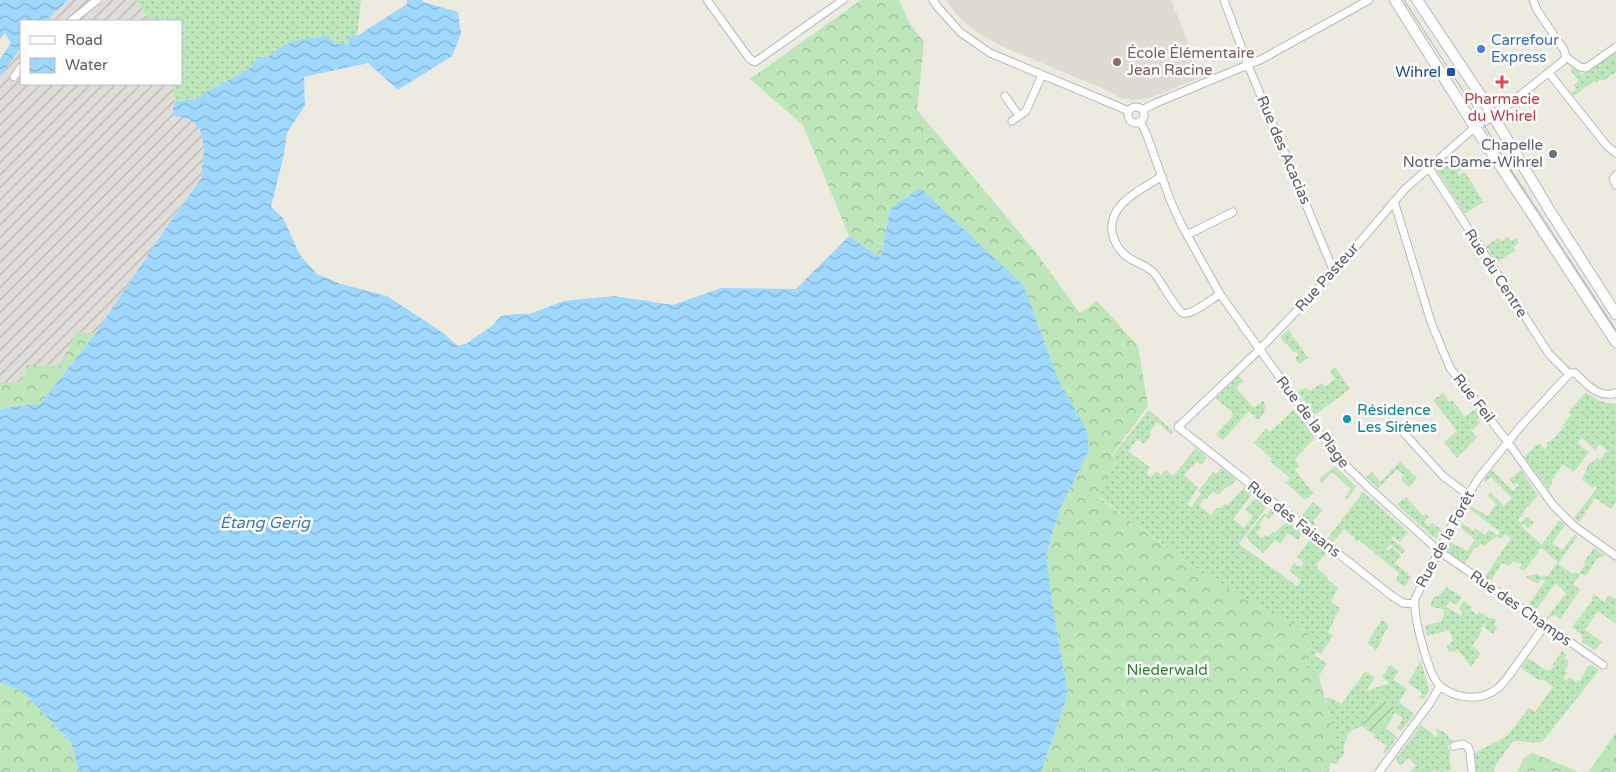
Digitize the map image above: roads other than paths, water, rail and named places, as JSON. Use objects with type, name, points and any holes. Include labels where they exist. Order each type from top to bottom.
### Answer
[{"type":"main road","points":[[1395,0],[1475,127],[1616,342]]},
{"type":"main road","points":[[1417,0],[1483,99],[1550,211],[1616,314]]},
{"type":"street","points":[[72,20],[97,0]]},
{"type":"street","points":[[707,0],[753,62],[759,60],[843,0]]},
{"type":"street","points":[[933,0],[960,32],[990,53],[1129,111]]},
{"type":"street","name":"Rue des Acacias","points":[[1224,0],[1248,65],[1334,272]]},
{"type":"street","points":[[1129,111],[1135,107],[1142,110],[1262,59],[1369,0]]},
{"type":"street","points":[[1533,0],[1537,10],[1564,50],[1566,57],[1580,67],[1586,68],[1616,47]]},
{"type":"street","name":"Rue Pasteur","points":[[1178,427],[1259,350],[1334,272],[1394,201],[1475,127],[1493,117],[1564,61],[1566,57]]},
{"type":"street","points":[[14,77],[20,68]]},
{"type":"street","points":[[1549,73],[1607,146],[1616,152]]},
{"type":"street","points":[[1005,96],[1016,118],[1026,111],[1042,75]]},
{"type":"street","points":[[1129,111],[1130,121],[1140,122],[1143,116],[1142,110]]},
{"type":"street","name":"Rue de la Plage","points":[[1140,122],[1146,133],[1171,202],[1187,235],[1220,294],[1259,350],[1336,456],[1439,551]]},
{"type":"street","name":"Rue du Centre","points":[[1429,168],[1549,354],[1569,374]]},
{"type":"street","points":[[1616,175],[1613,178],[1616,185]]},
{"type":"street","points":[[1162,176],[1118,207],[1112,224],[1114,240],[1125,255],[1144,264],[1152,271],[1183,313],[1193,311],[1220,294]]},
{"type":"street","name":"Rue Feil","points":[[1394,201],[1431,322],[1450,368],[1559,512],[1591,540],[1616,556]]},
{"type":"street","points":[[1187,235],[1233,212]]},
{"type":"street","points":[[1569,374],[1575,373],[1599,394],[1616,393]]},
{"type":"street","name":"Rue de la Forêt","points":[[1440,686],[1433,677],[1429,665],[1414,604],[1418,590],[1478,479],[1507,441],[1569,374]]},
{"type":"street","name":"Rue des Faisans","points":[[1178,427],[1392,596],[1403,603],[1414,604]]},
{"type":"street","points":[[1403,432],[1443,476],[1468,495]]},
{"type":"street","name":"Rue des Champs","points":[[1439,551],[1603,665]]},
{"type":"street","points":[[1379,772],[1430,703],[1440,686],[1455,695],[1466,697],[1481,696],[1492,692],[1505,680],[1545,625]]},
{"type":"street","points":[[1454,746],[1463,744],[1468,747],[1471,755],[1472,772]]},
{"type":"water","points":[[0,0],[68,0],[47,20],[20,20],[20,48],[0,77],[0,59],[11,43],[5,33],[0,39]]},
{"type":"water","name":"Étang Gerig","points":[[407,0],[422,0],[423,2],[458,12],[461,34],[452,56],[398,90],[368,63],[304,77],[305,105],[287,133],[284,154],[271,207],[283,218],[300,255],[317,274],[341,284],[387,296],[442,332],[458,346],[467,343],[492,326],[501,316],[529,314],[564,301],[614,296],[673,305],[721,288],[796,289],[849,236],[881,258],[890,209],[920,188],[1024,286],[1058,379],[1087,431],[1089,450],[1060,509],[1046,555],[1068,694],[1041,772],[79,772],[71,742],[22,691],[0,683],[0,409],[41,403],[95,334],[201,179],[204,148],[200,129],[190,119],[174,116],[173,108],[175,102],[199,98],[204,93],[249,69],[259,57],[269,56],[284,45],[297,40],[325,36],[334,41],[335,44],[349,44],[348,39],[352,35],[357,36],[407,4]]},
{"type":"tram line","points":[[1404,0],[1473,106],[1504,159],[1616,330]]},
{"type":"place","name":"Carrefour Express","points":[[1481,49]]},
{"type":"place","name":"École Élémentaire Jean Racine","points":[[1117,62]]},
{"type":"place","name":"Wihrel","points":[[1451,72]]},
{"type":"place","name":"Pharmacie du Whirel","points":[[1502,82]]},
{"type":"place","name":"Chapelle Notre-Dame-Wihrel","points":[[1553,154]]},
{"type":"place","name":"Résidence Les Sirènes","points":[[1347,419]]},
{"type":"park label","name":"Niederwald","points":[[1167,670]]}]
